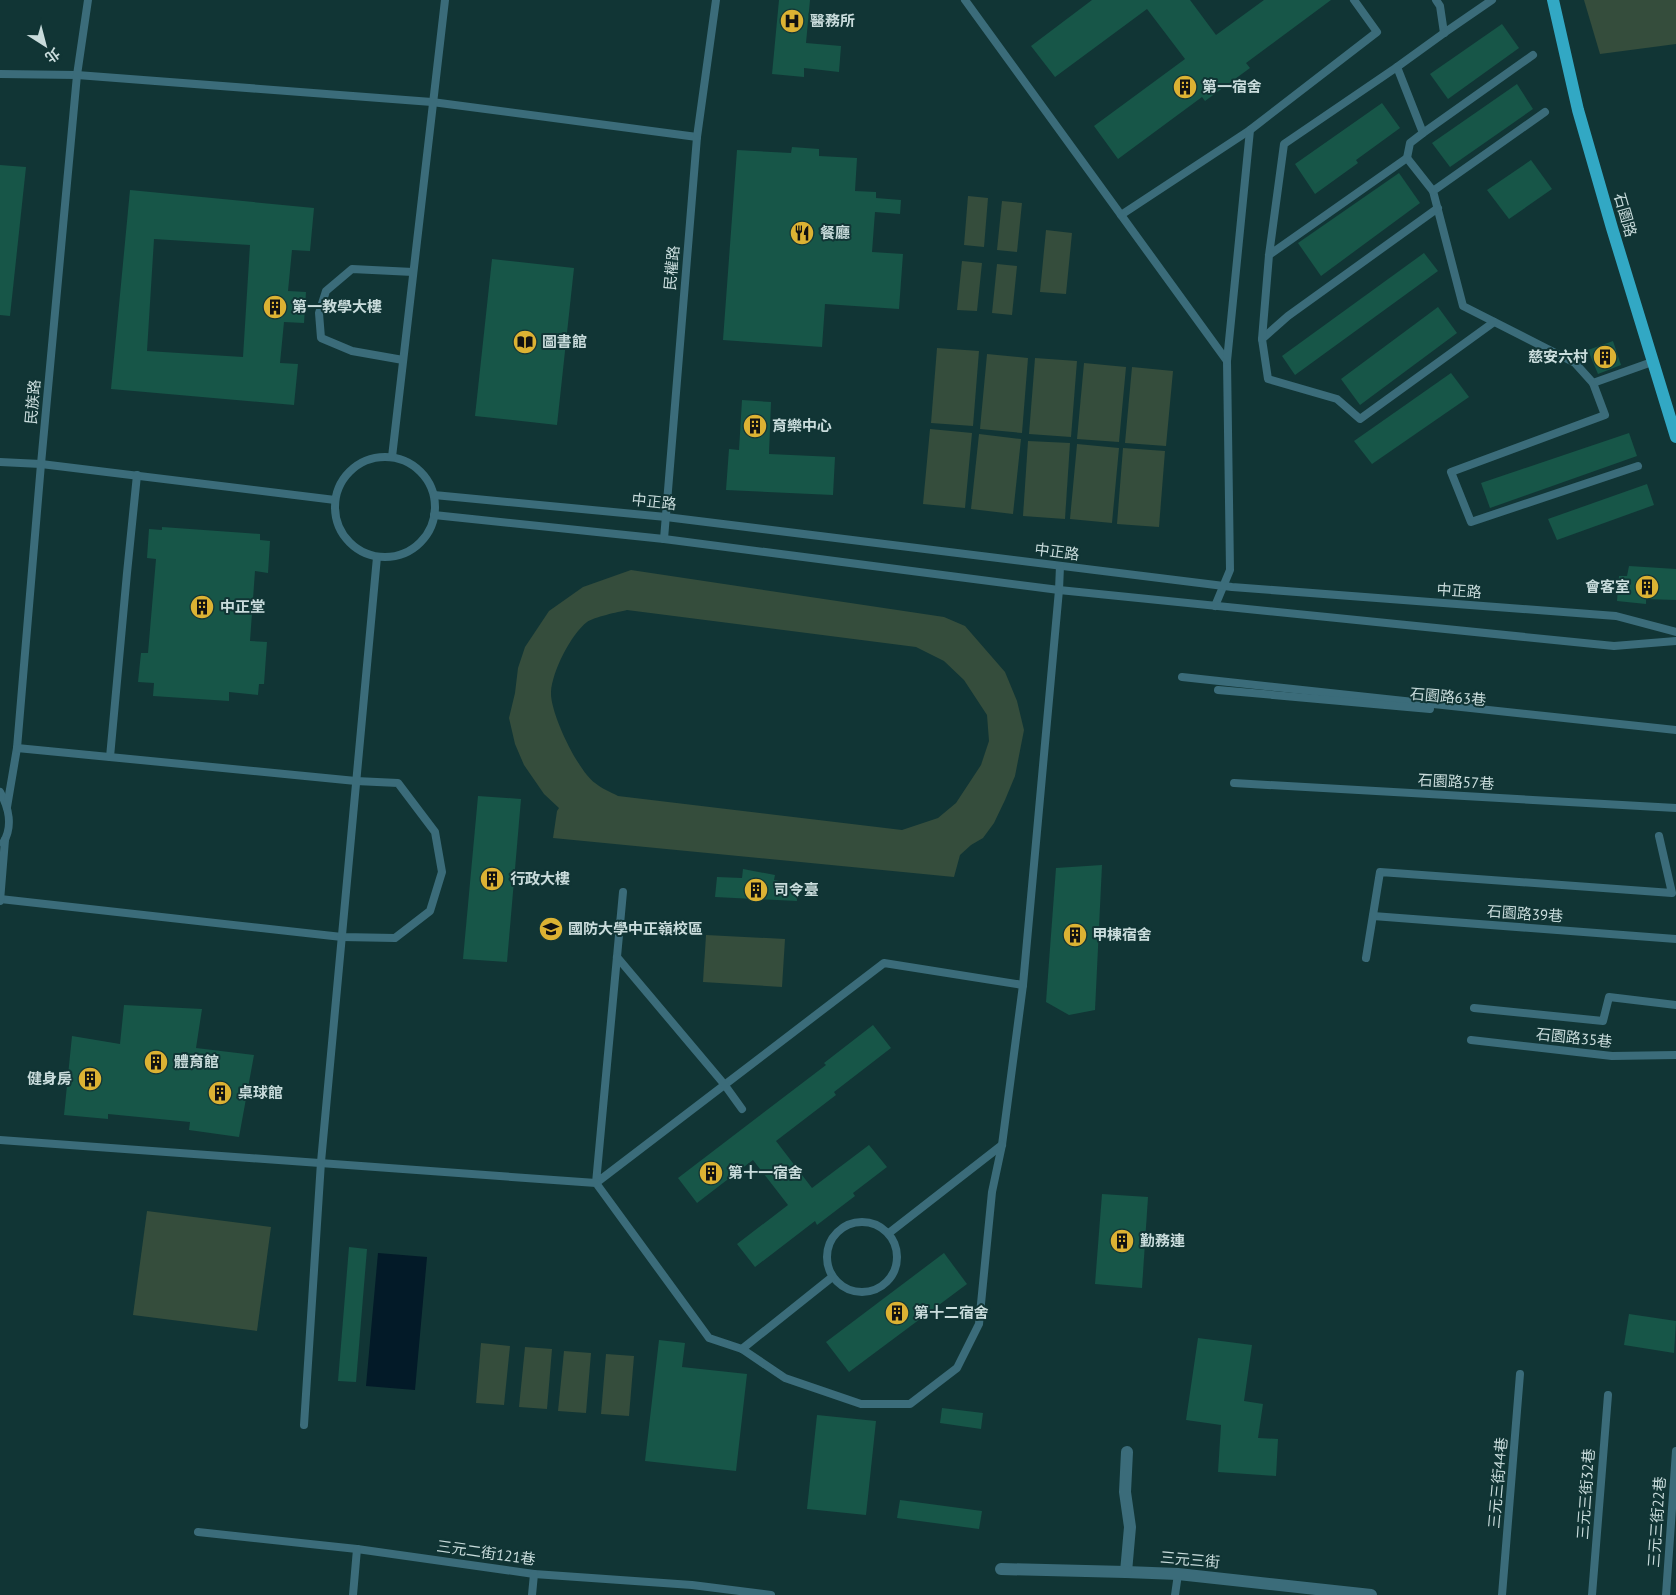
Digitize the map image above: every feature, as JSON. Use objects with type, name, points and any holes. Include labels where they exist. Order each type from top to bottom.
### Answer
[{"type":"main road","name":"石園路","points":[[1553,0],[1578,110],[1676,437]]},
{"type":"street","points":[[1126,1572],[1130,1527],[1125,1492],[1127,1452]]},
{"type":"street","name":"三元三街","points":[[1001,1569],[1178,1574],[1371,1595]]},
{"type":"lane","name":"民族路","points":[[2,843],[9,818],[7,807],[17,748],[77,75],[88,0]]},
{"type":"lane","points":[[392,458],[444,0]]},
{"type":"lane","name":"民權路","points":[[664,539],[697,137],[716,0]]},
{"type":"lane","points":[[964,0],[1227,361]]},
{"type":"lane","points":[[1121,215],[1250,130],[1377,32],[1354,0]]},
{"type":"lane","points":[[1436,0],[1440,6],[1444,33]]},
{"type":"lane","points":[[1492,0],[1397,68],[1284,144],[1269,254],[1262,338],[1268,379],[1337,399],[1360,419],[1494,322]]},
{"type":"lane","points":[[1269,254],[1407,158],[1410,143],[1533,55]]},
{"type":"lane","points":[[1397,68],[1423,133]]},
{"type":"lane","points":[[0,74],[77,75],[432,102],[697,137]]},
{"type":"lane","points":[[1433,191],[1545,112]]},
{"type":"lane","points":[[1215,606],[1230,570],[1227,361],[1250,130]]},
{"type":"lane","points":[[1407,158],[1433,191],[1463,306],[1575,363],[1593,383],[1605,415],[1451,472],[1471,522],[1638,466]]},
{"type":"lane","points":[[1262,338],[1288,316],[1438,208]]},
{"type":"lane","points":[[403,360],[352,351],[321,338],[319,312],[326,291],[352,269],[413,272]]},
{"type":"lane","points":[[1593,383],[1652,362]]},
{"type":"lane","points":[[376,458],[392,458],[406,462],[419,470],[428,482],[434,495],[434,515],[430,530],[408,552],[393,557],[377,557],[362,552],[349,543],[340,530],[335,516],[335,500],[340,485],[348,472],[361,462],[376,458]]},
{"type":"lane","points":[[0,462],[41,464],[335,500]]},
{"type":"lane","points":[[110,757],[126,572],[137,475]]},
{"type":"lane","name":"中正路","points":[[434,495],[666,516],[1232,587],[1616,616],[1676,632]]},
{"type":"lane","points":[[434,515],[664,539],[1059,590],[1215,606],[1614,646],[1676,641]]},
{"type":"lane","points":[[304,1425],[321,1162],[377,557]]},
{"type":"lane","points":[[623,892],[596,1183],[709,1338],[742,1349],[785,1378],[860,1404],[910,1404],[956,1368],[980,1324],[992,1192],[1002,1145],[1023,985],[1060,566]]},
{"type":"lane","points":[[1182,677],[1676,730]]},
{"type":"lane","name":"石園路63巷","points":[[1218,690],[1676,730]]},
{"type":"lane","points":[[2,843],[0,900],[342,937],[396,938],[430,911],[442,872],[435,832],[398,783],[356,781],[17,748]]},
{"type":"lane","name":"石園路57巷","points":[[1234,782],[1676,808]]},
{"type":"lane","points":[[0,792],[7,807]]},
{"type":"lane","points":[[1366,958],[1380,872],[1672,893],[1659,836]]},
{"type":"lane","name":"石園路39巷","points":[[1373,916],[1676,939]]},
{"type":"lane","points":[[617,958],[724,1084],[742,1109]]},
{"type":"lane","points":[[0,1140],[596,1183],[884,963],[1023,985]]},
{"type":"lane","points":[[1474,1008],[1603,1021],[1609,997],[1676,1005]]},
{"type":"lane","name":"石園路35巷","points":[[1470,1040],[1612,1056],[1676,1055]]},
{"type":"lane","points":[[889,1232],[1002,1145]]},
{"type":"lane","points":[[866,1221],[889,1232],[896,1246],[897,1267],[886,1284],[867,1293],[847,1291],[831,1278],[825,1258],[831,1238],[846,1225],[866,1221]]},
{"type":"lane","points":[[742,1349],[831,1278]]},
{"type":"lane","name":"三元三街44巷","points":[[1502,1595],[1520,1374]]},
{"type":"lane","name":"三元三街32巷","points":[[1592,1595],[1608,1395]]},
{"type":"lane","name":"三元三街22巷","points":[[1666,1595],[1676,1450]]},
{"type":"lane","name":"三元二街121巷","points":[[198,1532],[357,1549],[534,1574],[692,1585],[771,1595]]},
{"type":"lane","points":[[353,1595],[357,1549]]},
{"type":"lane","points":[[532,1595],[534,1574]]},
{"type":"lane","points":[[1175,1595],[1178,1574]]},
{"type":"lane","points":[[691,1595],[692,1585]]},
{"type":"green space","points":[[1584,0],[1676,0],[1676,44],[1600,54]]},
{"type":"green space","points":[[968,196],[988,198],[984,247],[964,245]]},
{"type":"green space","points":[[1002,201],[1022,203],[1017,252],[997,250]]},
{"type":"green space","points":[[1046,230],[1072,233],[1066,294],[1040,292]]},
{"type":"green space","points":[[962,261],[982,263],[977,311],[957,310]]},
{"type":"green space","points":[[997,264],[1017,266],[1012,315],[992,313]]},
{"type":"green space","points":[[937,348],[979,351],[973,426],[931,423]]},
{"type":"green space","points":[[987,354],[1028,358],[1022,433],[980,429]]},
{"type":"green space","points":[[1035,358],[1077,361],[1071,437],[1029,434]]},
{"type":"green space","points":[[1084,363],[1126,367],[1119,442],[1077,439]]},
{"type":"green space","points":[[1132,367],[1173,371],[1166,446],[1125,443]]},
{"type":"green space","points":[[930,429],[972,433],[965,508],[923,504]]},
{"type":"green space","points":[[979,434],[1021,439],[1013,514],[971,509]]},
{"type":"green space","points":[[1028,441],[1070,443],[1065,519],[1023,516]]},
{"type":"green space","points":[[1077,444],[1119,448],[1112,523],[1070,519]]},
{"type":"green space","points":[[1123,448],[1165,451],[1159,527],[1117,524]]},
{"type":"green space","points":[[631,570],[944,617],[965,626],[1005,672],[1017,701],[1024,730],[1015,776],[994,823],[983,838],[971,845],[960,855],[954,877],[553,838],[559,808],[544,794],[524,765],[515,744],[509,718],[518,668],[525,647],[549,611],[583,587]],"holes":[[[627,610],[916,647],[944,661],[964,680],[987,715],[989,741],[981,765],[956,803],[938,818],[902,830],[618,796],[595,783],[581,767],[566,741],[552,701],[551,692],[555,674],[563,654],[575,635],[587,622],[595,618]]]},
{"type":"green space","points":[[706,935],[785,939],[782,987],[703,982]]},
{"type":"green space","points":[[147,1211],[271,1227],[257,1331],[133,1315]]},
{"type":"green space","points":[[481,1343],[510,1346],[504,1405],[476,1403]]},
{"type":"green space","points":[[525,1347],[552,1349],[547,1409],[519,1407]]},
{"type":"green space","points":[[564,1351],[591,1353],[586,1413],[558,1411]]},
{"type":"green space","points":[[606,1354],[634,1356],[629,1416],[601,1414]]},
{"type":"water","points":[[378,1253],[427,1257],[415,1390],[366,1386]]},
{"type":"building","name":"醫務所","points":[[779,0],[810,0],[806,43],[841,46],[839,72],[804,68],[804,77],[772,74]]},
{"type":"building","name":"第一宿舍","points":[[1092,0],[1190,0],[1216,35],[1264,0],[1331,0],[1246,63],[1250,68],[1205,101],[1202,97],[1118,159],[1094,126],[1185,59],[1147,9],[1055,77],[1031,46]]},
{"type":"building","points":[[1502,24],[1519,48],[1448,99],[1430,74]]},
{"type":"building","points":[[1517,84],[1533,109],[1450,167],[1432,143]]},
{"type":"building","points":[[1382,103],[1400,128],[1356,160],[1358,163],[1315,194],[1295,164]]},
{"type":"building","name":"餐廳","points":[[792,147],[819,149],[819,156],[857,158],[855,191],[876,192],[876,198],[901,200],[900,214],[875,212],[872,252],[903,254],[899,309],[825,304],[822,347],[723,340],[737,150],[791,153]]},
{"type":"building","points":[[1531,160],[1552,189],[1509,219],[1487,190]]},
{"type":"building","points":[[0,165],[26,167],[10,316],[0,315]]},
{"type":"building","points":[[1399,173],[1420,203],[1321,276],[1298,243]]},
{"type":"building","name":"第一教學大樓","points":[[130,190],[314,208],[310,251],[292,250],[288,291],[306,292],[304,323],[284,322],[280,363],[298,364],[294,405],[111,389]],"holes":[[[154,239],[250,245],[243,357],[147,351]]]},
{"type":"building","points":[[1424,253],[1438,271],[1295,375],[1282,356]]},
{"type":"building","name":"圖書館","points":[[492,259],[574,268],[557,425],[475,416]]},
{"type":"building","points":[[1438,307],[1457,333],[1360,405],[1341,379]]},
{"type":"building","name":"慈安六村","points":[[1613,341],[1621,365],[1598,374],[1588,350]]},
{"type":"building","points":[[1451,373],[1469,397],[1372,464],[1354,441]]},
{"type":"building","name":"育樂中心","points":[[742,400],[771,402],[769,454],[835,457],[833,495],[726,490],[729,449],[739,450]]},
{"type":"building","points":[[1629,433],[1637,456],[1490,508],[1481,483]]},
{"type":"building","points":[[1647,484],[1654,505],[1557,540],[1548,519]]},
{"type":"building","name":"中正堂","points":[[162,527],[260,534],[260,540],[270,541],[268,573],[255,571],[250,641],[267,642],[264,684],[259,684],[258,695],[229,692],[229,701],[153,696],[154,683],[138,682],[141,653],[148,653],[156,559],[147,558],[149,529],[162,530]]},
{"type":"building","name":"會客室","points":[[1629,566],[1676,569],[1676,600],[1646,599],[1646,604],[1617,601],[1619,576],[1627,576]]},
{"type":"building","name":"行政大樓","points":[[478,796],[521,799],[507,962],[463,959]]},
{"type":"building","name":"甲棟宿舍","points":[[1102,865],[1095,1010],[1069,1015],[1046,1002],[1056,868]]},
{"type":"building","name":"司令臺","points":[[743,869],[775,875],[774,880],[796,884],[797,901],[715,897],[717,877],[742,878]]},
{"type":"building","points":[[124,1005],[202,1009],[196,1048],[254,1055],[239,1137],[189,1130],[190,1122],[108,1114],[108,1119],[64,1115],[72,1036],[120,1044]]},
{"type":"building","name":"第十一宿舍","points":[[873,1025],[891,1048],[834,1092],[836,1095],[776,1141],[812,1188],[869,1145],[887,1167],[853,1193],[855,1196],[817,1225],[815,1221],[755,1267],[737,1244],[788,1205],[753,1160],[697,1203],[678,1178],[826,1065],[824,1063]]},
{"type":"building","name":"勤務連","points":[[1102,1194],[1148,1197],[1142,1288],[1095,1284]]},
{"type":"building","points":[[349,1247],[367,1249],[356,1382],[338,1381]]},
{"type":"building","name":"第十二宿舍","points":[[944,1253],[967,1284],[849,1372],[826,1342]]},
{"type":"building","points":[[1629,1314],[1676,1321],[1674,1353],[1624,1345]]},
{"type":"building","points":[[1198,1338],[1252,1345],[1244,1401],[1263,1404],[1258,1438],[1278,1439],[1276,1476],[1218,1472],[1221,1425],[1186,1420]]},
{"type":"building","points":[[659,1340],[685,1343],[682,1367],[747,1374],[736,1471],[645,1461]]},
{"type":"building","points":[[942,1408],[983,1413],[981,1429],[940,1423]]},
{"type":"building","points":[[817,1415],[876,1421],[866,1515],[807,1509]]},
{"type":"building","points":[[900,1500],[982,1511],[979,1529],[897,1518]]},
{"type":"place","name":"醫務所","points":[[792,21]]},
{"type":"place","name":"第一宿舍","points":[[1185,87]]},
{"type":"place","name":"餐廳","points":[[802,233]]},
{"type":"place","name":"第一教學大樓","points":[[275,307]]},
{"type":"place","name":"圖書館","points":[[525,342]]},
{"type":"place","name":"慈安六村","points":[[1605,357]]},
{"type":"place","name":"育樂中心","points":[[755,426]]},
{"type":"place","name":"會客室","points":[[1647,587]]},
{"type":"place","name":"中正堂","points":[[202,607]]},
{"type":"place","name":"行政大樓","points":[[492,879]]},
{"type":"place","name":"司令臺","points":[[756,890]]},
{"type":"place","name":"國防大學中正嶺校區","points":[[551,929]]},
{"type":"place","name":"甲棟宿舍","points":[[1075,935]]},
{"type":"place","name":"體育館","points":[[156,1062]]},
{"type":"place","name":"健身房","points":[[90,1079]]},
{"type":"place","name":"桌球館","points":[[220,1093]]},
{"type":"place","name":"第十一宿舍","points":[[711,1173]]},
{"type":"place","name":"勤務連","points":[[1122,1241]]},
{"type":"place","name":"第十二宿舍","points":[[897,1313]]}]
